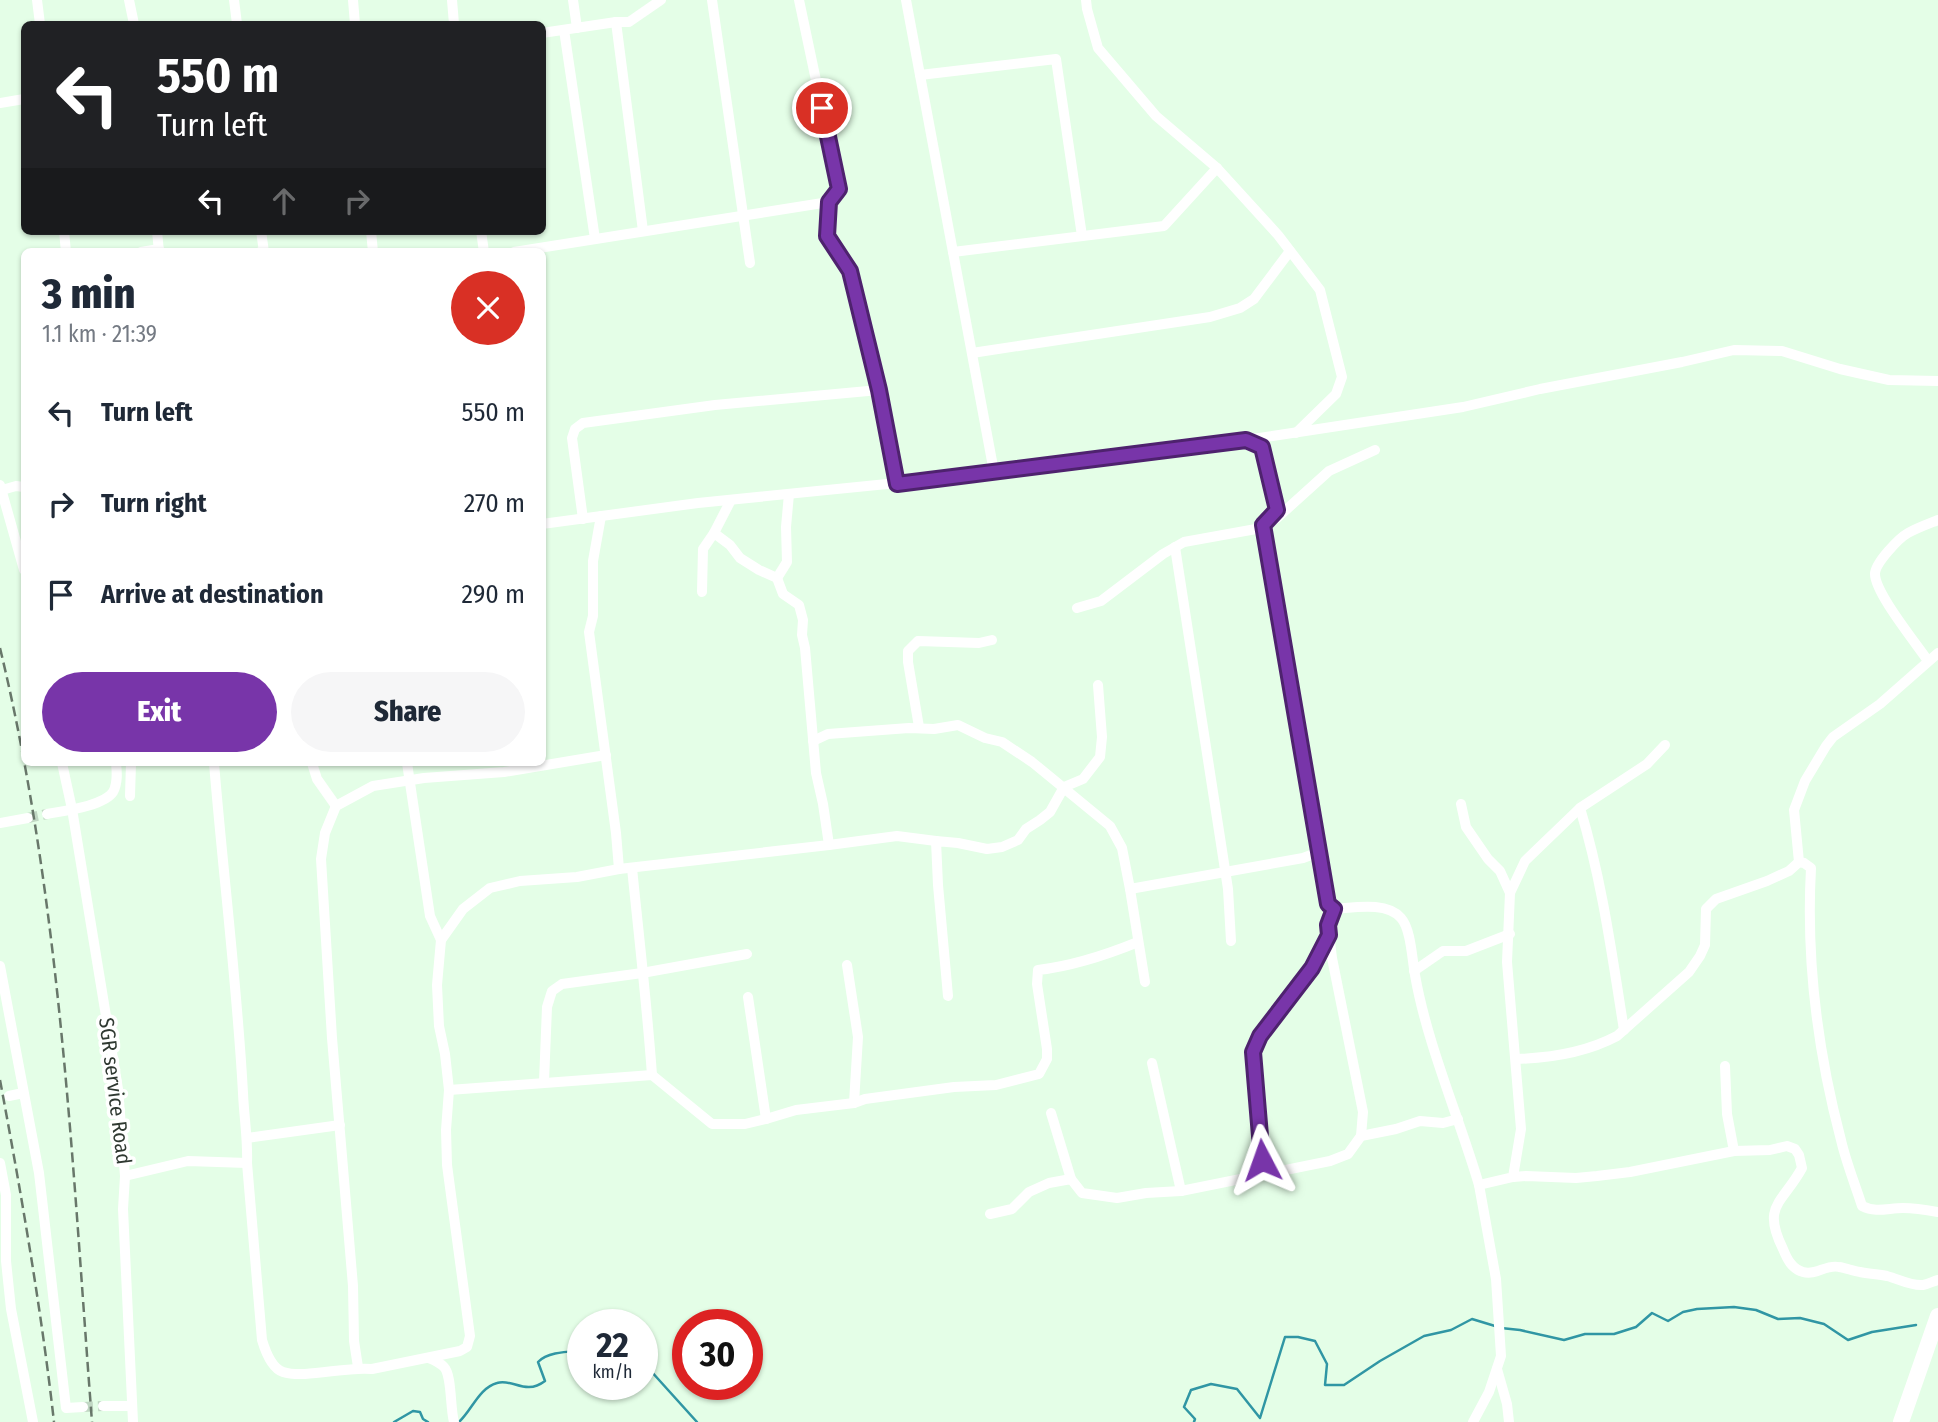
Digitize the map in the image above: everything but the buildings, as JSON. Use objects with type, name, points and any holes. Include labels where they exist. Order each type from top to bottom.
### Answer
[{"type":"main road","points":[[1900,1422],[1937,1321]]},
{"type":"street","points":[[37,0],[40,21]]},
{"type":"street","points":[[129,0],[133,21]]},
{"type":"street","points":[[234,0],[237,21]]},
{"type":"street","points":[[353,0],[355,21]]},
{"type":"street","points":[[452,0],[454,21]]},
{"type":"street","points":[[573,0],[577,28]]},
{"type":"street","points":[[546,32],[629,22],[661,0]]},
{"type":"street","points":[[712,0],[750,263]]},
{"type":"street","points":[[799,0],[839,189],[829,202],[827,236],[850,271],[879,390],[897,484]]},
{"type":"street","points":[[906,0],[994,472]]},
{"type":"street","points":[[1086,0],[1098,48],[1156,116],[1217,168],[1279,235],[1320,290],[1342,377],[1336,394],[1296,433]]},
{"type":"street","points":[[616,22],[643,231]]},
{"type":"street","points":[[564,30],[595,239]]},
{"type":"street","points":[[920,75],[1056,59],[1082,236]]},
{"type":"street","points":[[0,103],[21,100]]},
{"type":"street","points":[[953,252],[1164,226],[1217,168]]},
{"type":"street","points":[[539,248],[829,202]]},
{"type":"street","points":[[972,354],[1220,314],[1254,299],[1290,250]]},
{"type":"street","points":[[546,524],[731,500],[897,484],[1296,433],[1463,407],[1734,350],[1782,351],[1840,369],[1889,380],[1938,382]]},
{"type":"street","points":[[583,519],[572,438],[575,429],[583,423],[715,405],[879,390]]},
{"type":"street","points":[[1246,440],[1262,447],[1277,510],[1263,525]]},
{"type":"street","points":[[1077,608],[1101,601],[1163,554],[1184,542],[1256,529],[1278,518],[1329,471],[1375,450]]},
{"type":"street","points":[[21,487],[1,487],[21,559]]},
{"type":"street","points":[[777,578],[787,562],[789,495]]},
{"type":"street","points":[[702,592],[703,549],[731,500]]},
{"type":"street","points":[[601,516],[593,561],[593,616],[589,632],[619,869]]},
{"type":"street","points":[[1928,661],[1889,604],[1875,578],[1875,572],[1876,566],[1899,540],[1908,533],[1938,520]]},
{"type":"street","points":[[1263,525],[1328,904],[1334,909],[1381,908],[1400,916],[1407,928],[1425,1018],[1479,1185],[1496,1279],[1501,1356],[1489,1392],[1473,1422]]},
{"type":"street","points":[[714,533],[730,545],[740,558],[777,578],[783,594],[799,605],[803,620],[802,635],[816,773],[829,845]]},
{"type":"street","points":[[1175,547],[1228,889],[1231,941]]},
{"type":"street","points":[[919,727],[908,651],[918,641],[979,643],[992,640]]},
{"type":"street","points":[[1799,862],[1794,810],[1805,781],[1826,746],[1833,737],[1880,704],[1938,653]]},
{"type":"street","points":[[441,940],[463,909],[490,888],[520,881],[577,877],[619,869],[897,836],[987,849],[1002,847],[1018,840],[1026,829],[1050,811],[1064,787],[1083,779],[1100,757],[1102,737],[1098,685]]},
{"type":"street","points":[[813,741],[828,734],[919,727],[934,729],[958,725],[985,738],[1002,742],[1032,762],[1110,826],[1122,848],[1145,982]]},
{"type":"street","points":[[1513,1177],[1521,1129],[1507,962],[1510,893],[1525,861],[1580,808],[1647,764],[1665,745]]},
{"type":"street","points":[[546,765],[606,755]]},
{"type":"street","name":"SGR service Road","points":[[63,766],[118,1089],[125,1176],[123,1209],[133,1422]]},
{"type":"street","points":[[47,814],[102,800],[112,793],[117,776],[116,766]]},
{"type":"street","points":[[130,796],[131,766]]},
{"type":"street","points":[[214,766],[240,1029],[247,1163],[262,1340],[274,1364],[282,1371],[307,1374],[358,1367],[372,1369],[460,1352],[467,1347],[470,1336],[447,1165],[449,1090],[439,1026],[437,985],[441,940],[430,916],[407,766]]},
{"type":"street","points":[[313,766],[317,779],[335,806]]},
{"type":"street","points":[[358,1367],[325,943],[321,859],[325,833],[335,806],[373,786],[540,766]]},
{"type":"street","points":[[1461,804],[1466,827],[1500,871],[1510,893]]},
{"type":"street","points":[[1580,808],[1606,912],[1624,1030]]},
{"type":"street","points":[[0,823],[28,818]]},
{"type":"street","points":[[936,841],[948,996]]},
{"type":"street","points":[[1130,889],[1303,858],[1319,852]]},
{"type":"street","points":[[1516,1059],[1581,1050],[1618,1036],[1689,972],[1705,946],[1706,909],[1716,899],[1767,881],[1789,871],[1799,862]]},
{"type":"street","points":[[1799,862],[1811,868],[1809,921],[1822,1052],[1841,1141],[1862,1206],[1870,1210],[1901,1208],[1938,1212]]},
{"type":"street","points":[[632,868],[648,1007],[652,1075]]},
{"type":"street","points":[[1051,1113],[1071,1178],[1083,1193],[1104,1197],[1181,1191],[1330,1161],[1348,1154],[1361,1136],[1363,1112],[1332,958],[1328,925],[1334,909]]},
{"type":"street","points":[[1414,971],[1443,951],[1466,951],[1510,934]]},
{"type":"street","points":[[1263,1175],[1253,1052],[1260,1036],[1312,968],[1329,935]]},
{"type":"street","points":[[449,1090],[652,1075],[712,1124],[746,1124],[796,1110],[865,1099],[954,1087],[996,1085],[1040,1074],[1047,1059],[1037,984],[1038,970],[1109,954],[1138,942]]},
{"type":"street","points":[[544,1082],[547,1007],[552,990],[562,984],[747,954]]},
{"type":"street","points":[[847,965],[858,1037],[853,1103]]},
{"type":"street","points":[[0,966],[39,1173],[66,1408],[83,1407]]},
{"type":"street","points":[[748,997],[766,1119]]},
{"type":"street","points":[[1152,1063],[1181,1191]]},
{"type":"street","points":[[1726,1066],[1727,1114],[1734,1151]]},
{"type":"street","points":[[9,1096],[23,1093]]},
{"type":"street","points":[[1361,1136],[1420,1121],[1443,1123],[1458,1119]]},
{"type":"street","points":[[247,1139],[340,1125]]},
{"type":"street","points":[[1479,1185],[1513,1177],[1576,1178],[1618,1174],[1734,1151],[1770,1150],[1787,1146],[1795,1149],[1802,1168],[1794,1184],[1778,1201],[1773,1212],[1773,1221],[1779,1242],[1796,1269],[1806,1274],[1836,1266],[1922,1285],[1938,1280]]},
{"type":"street","points":[[125,1176],[188,1161],[247,1163]]},
{"type":"street","points":[[0,1163],[6,1195],[6,1310],[33,1422]]},
{"type":"street","points":[[990,1214],[1012,1209],[1029,1192],[1049,1183],[1071,1178]]},
{"type":"street","points":[[429,1358],[444,1367],[449,1376],[453,1421]]},
{"type":"street","points":[[1497,1368],[1509,1422]]},
{"type":"street","points":[[103,1406],[132,1406]]},
{"type":"waterway","points":[[1501,1328],[1564,1340],[1585,1334],[1614,1334],[1636,1327],[1652,1313],[1668,1321],[1683,1312],[1697,1309],[1734,1307],[1756,1310],[1778,1319],[1800,1318],[1824,1324],[1848,1340],[1872,1332],[1916,1325]]},
{"type":"waterway","points":[[1194,1422],[1195,1419],[1184,1407],[1191,1390],[1211,1384],[1237,1389],[1260,1418],[1285,1337],[1315,1341],[1327,1364],[1325,1385],[1344,1385],[1424,1336],[1451,1330],[1472,1319],[1495,1326]]},
{"type":"waterway","points":[[459,1422],[480,1394],[491,1386],[503,1382],[525,1387],[538,1385],[545,1381],[538,1362],[547,1356],[567,1352]]},
{"type":"waterway","points":[[658,1379],[697,1422]]},
{"type":"waterway","points":[[394,1422],[413,1411],[420,1412],[428,1422]]},
{"type":"tunnel","points":[[28,818],[47,814]]},
{"type":"tunnel","points":[[83,1407],[103,1406]]},
{"type":"railway","points":[[0,648],[21,743]]},
{"type":"railway","points":[[25,766],[51,936],[61,1033],[92,1422]]},
{"type":"railway","points":[[0,1080],[30,1250],[54,1422]]},
{"type":"route","points":[[822,108],[839,189],[829,202],[827,236],[850,271],[879,390],[897,484],[1246,440],[1262,447],[1277,510],[1263,525],[1328,904],[1334,909],[1328,925],[1329,935],[1312,968],[1260,1036],[1253,1052],[1262,1160]]}]
